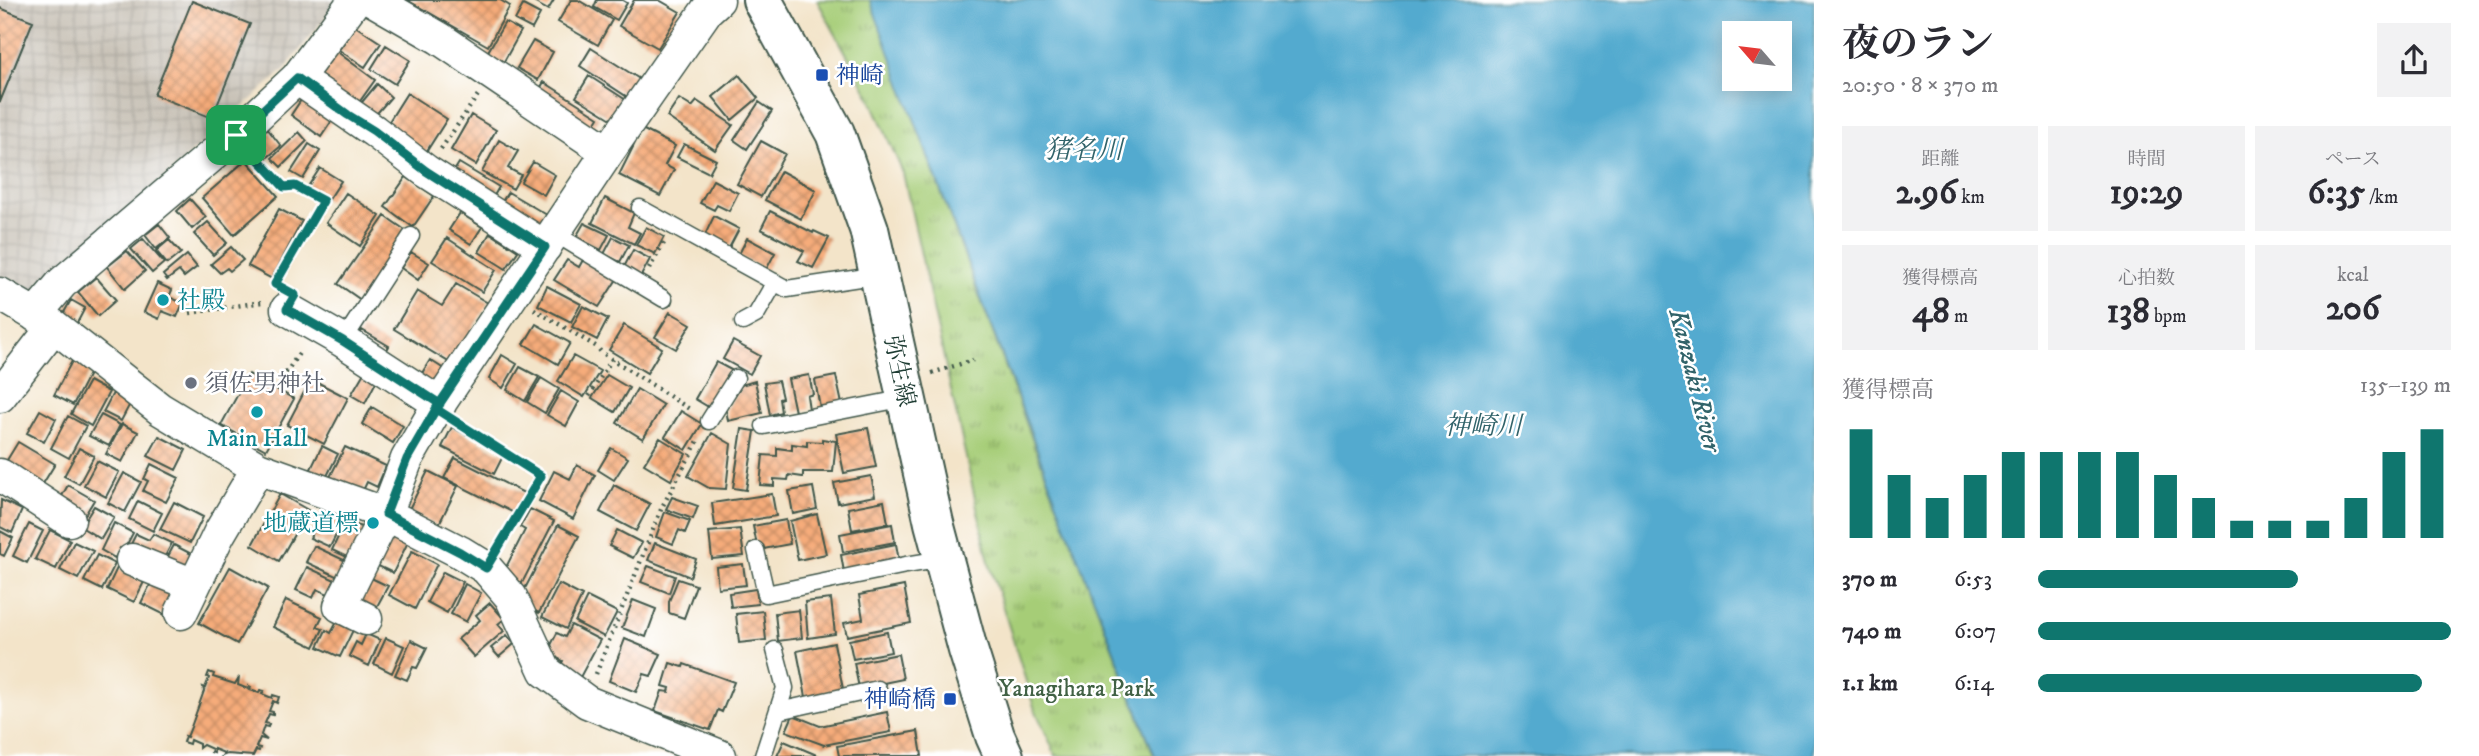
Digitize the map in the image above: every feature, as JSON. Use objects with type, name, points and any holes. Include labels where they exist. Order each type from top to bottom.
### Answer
[{"type":"street","points":[[0,397],[45,320],[62,283],[236,135],[297,78],[355,0]]},
{"type":"street","points":[[373,0],[439,38],[608,152]]},
{"type":"street","points":[[344,608],[407,459],[438,406],[608,152],[707,10],[718,0]]},
{"type":"street","name":"弥生線","points":[[762,0],[835,133],[869,229],[879,275],[917,386],[943,559],[968,650],[1004,756]]},
{"type":"street","points":[[297,78],[426,171],[549,240]]},
{"type":"street","points":[[0,294],[45,320],[160,410],[258,468],[386,514],[486,568],[511,597],[545,671],[587,702],[720,756]]},
{"type":"street","points":[[287,309],[343,341],[438,406]]},
{"type":"street","points":[[132,560],[188,599],[219,534],[258,468]]},
{"type":"street","points":[[0,475],[68,520]]},
{"type":"lane","points":[[640,208],[787,289],[879,275]]},
{"type":"lane","points":[[343,341],[411,236]]},
{"type":"lane","points":[[549,240],[664,299]]},
{"type":"lane","points":[[743,322],[757,315],[775,282]]},
{"type":"lane","points":[[709,421],[736,378]]},
{"type":"lane","points":[[764,426],[917,386]]},
{"type":"lane","points":[[755,550],[766,594],[943,559]]},
{"type":"lane","points":[[763,756],[785,688],[775,650]]},
{"type":"lane","points":[[779,711],[878,689]]},
{"type":"path","points":[[426,171],[492,74]]},
{"type":"path","points":[[190,313],[268,302],[287,309],[295,295],[275,284],[323,201],[295,186],[284,187],[236,135]]},
{"type":"path","points":[[512,296],[597,347],[709,421],[662,507],[587,702]]},
{"type":"path","points":[[589,396],[612,359]]},
{"type":"path","points":[[917,386],[973,360]]},
{"type":"path","points":[[438,406],[541,476],[486,568]]},
{"type":"shaded area","points":[[0,0],[339,0],[284,70],[29,299],[0,281]]},
{"type":"green space","name":"Yanagihara Park","points":[[817,0],[870,0],[1032,439],[1154,756],[1056,756],[1034,707],[990,566],[903,173],[870,97]]},
{"type":"water","name":"神崎川","points":[[870,0],[1814,0],[1814,756],[1155,756],[1063,519]]},
{"type":"building","points":[[407,0],[500,0],[510,6],[488,46]]},
{"type":"building","points":[[530,0],[554,0],[548,10]]},
{"type":"building","points":[[571,0],[578,0],[612,20],[598,45],[558,22]]},
{"type":"building","points":[[597,0],[622,0],[627,3],[617,20],[594,7]]},
{"type":"building","points":[[634,0],[659,0],[680,12],[658,48],[619,26]]},
{"type":"building","points":[[192,1],[250,24],[212,118],[154,95]]},
{"type":"building","points":[[523,5],[540,14],[532,29],[515,20]]},
{"type":"building","points":[[0,8],[33,21],[0,102]]},
{"type":"building","points":[[505,22],[521,31],[502,65],[486,55]]},
{"type":"building","points":[[355,26],[381,43],[365,67],[339,50]]},
{"type":"building","points":[[533,41],[553,52],[538,80],[517,68]]},
{"type":"building","points":[[386,45],[410,60],[395,84],[371,69]]},
{"type":"building","points":[[591,48],[641,80],[629,98],[580,66]]},
{"type":"building","points":[[336,51],[375,80],[355,108],[316,78]]},
{"type":"building","points":[[739,75],[758,98],[732,120],[713,97]]},
{"type":"building","points":[[589,76],[626,100],[613,120],[576,97]]},
{"type":"building","points":[[544,82],[599,117],[590,132],[535,97]]},
{"type":"building","points":[[377,84],[391,97],[372,119],[358,107]]},
{"type":"building","points":[[407,93],[447,119],[423,157],[383,131]]},
{"type":"building","points":[[303,97],[333,119],[321,137],[291,115]]},
{"type":"building","points":[[679,99],[692,107],[697,101],[733,125],[715,150],[667,117]]},
{"type":"building","points":[[759,102],[772,111],[747,149],[734,140]]},
{"type":"building","points":[[471,115],[496,130],[476,165],[451,150]]},
{"type":"building","points":[[267,128],[281,146],[263,161],[248,143]]},
{"type":"building","points":[[642,129],[675,146],[665,165],[674,170],[660,196],[619,175]]},
{"type":"building","points":[[299,132],[307,141],[281,167],[272,158]]},
{"type":"building","points":[[499,140],[518,151],[508,168],[521,175],[513,189],[482,172]]},
{"type":"building","points":[[761,141],[785,154],[761,197],[737,184]]},
{"type":"building","points":[[309,144],[320,151],[303,179],[291,172]]},
{"type":"building","points":[[684,144],[716,160],[709,173],[677,157]]},
{"type":"building","points":[[246,160],[278,196],[234,235],[202,198]]},
{"type":"building","points":[[533,162],[555,175],[544,195],[521,182]]},
{"type":"building","points":[[459,163],[499,187],[488,206],[448,181]]},
{"type":"building","points":[[320,168],[341,181],[328,201],[307,188]]},
{"type":"building","points":[[781,171],[816,190],[801,219],[765,200]]},
{"type":"building","points":[[406,177],[434,196],[413,227],[385,207]]},
{"type":"building","points":[[713,180],[738,193],[729,211],[717,205],[714,210],[700,203]]},
{"type":"building","points":[[508,192],[547,215],[536,235],[496,211]]},
{"type":"building","points":[[346,193],[380,216],[360,246],[326,223]]},
{"type":"building","points":[[605,198],[634,213],[628,227],[640,233],[634,244],[592,223]]},
{"type":"building","points":[[190,199],[206,217],[192,229],[177,211]]},
{"type":"building","points":[[279,209],[302,221],[272,279],[248,266]]},
{"type":"building","points":[[770,211],[813,233],[814,231],[829,238],[813,268],[798,261],[804,251],[761,229]]},
{"type":"building","points":[[460,213],[482,227],[471,244],[449,230]]},
{"type":"building","points":[[385,216],[408,232],[361,300],[338,284]]},
{"type":"building","points":[[714,216],[739,229],[727,252],[703,239]]},
{"type":"building","points":[[208,222],[227,243],[213,255],[194,234]]},
{"type":"building","points":[[584,223],[609,235],[601,250],[576,237]]},
{"type":"building","points":[[159,224],[170,238],[156,249],[145,235]]},
{"type":"building","points":[[646,227],[664,237],[655,254],[636,245]]},
{"type":"building","points":[[490,233],[518,251],[506,269],[479,252]]},
{"type":"building","points":[[613,237],[629,245],[620,262],[604,254]]},
{"type":"building","points":[[447,238],[496,270],[482,292],[432,261]]},
{"type":"building","points":[[747,238],[775,253],[766,270],[738,256]]},
{"type":"building","points":[[143,239],[164,263],[152,273],[131,249]]},
{"type":"building","points":[[169,240],[181,253],[167,264],[156,251]]},
{"type":"building","points":[[231,247],[243,260],[230,271],[227,268],[220,273],[211,264]]},
{"type":"building","points":[[633,250],[650,259],[641,276],[624,267]]},
{"type":"building","points":[[127,251],[145,271],[125,289],[107,267]]},
{"type":"building","points":[[411,252],[429,263],[418,280],[401,268]]},
{"type":"building","points":[[187,255],[197,267],[184,277],[179,271],[167,280],[163,275]]},
{"type":"building","points":[[584,258],[617,279],[599,307],[554,280],[567,260],[579,267]]},
{"type":"building","points":[[96,277],[116,300],[98,316],[78,292]]},
{"type":"building","name":"社殿","points":[[157,283],[172,290],[169,297],[183,303],[177,317],[162,311],[159,319],[144,312]]},
{"type":"building","points":[[456,284],[488,303],[452,364],[394,329],[417,291],[442,306]]},
{"type":"building","points":[[547,286],[581,304],[571,322],[538,305]]},
{"type":"building","points":[[71,300],[85,308],[76,325],[62,316]]},
{"type":"building","points":[[583,306],[608,319],[597,340],[572,327]]},
{"type":"building","points":[[670,312],[691,324],[676,349],[655,337]]},
{"type":"building","points":[[536,324],[570,343],[558,364],[524,344]]},
{"type":"building","points":[[624,325],[662,348],[647,373],[609,350]]},
{"type":"building","points":[[362,330],[389,346],[384,355],[357,339]]},
{"type":"building","points":[[733,341],[760,356],[750,374],[723,359]]},
{"type":"building","points":[[502,355],[517,364],[503,388],[489,379]]},
{"type":"building","points":[[573,356],[600,371],[584,397],[558,381]]},
{"type":"building","points":[[430,360],[447,371],[436,389],[419,378]]},
{"type":"building","points":[[72,361],[91,370],[73,405],[54,395]]},
{"type":"building","points":[[716,362],[733,371],[712,409],[695,399]]},
{"type":"building","points":[[520,367],[539,377],[525,401],[507,390]]},
{"type":"building","points":[[365,371],[378,378],[365,403],[351,395]]},
{"type":"building","name":"Main Hall","points":[[249,374],[294,399],[266,450],[221,425]]},
{"type":"building","points":[[607,375],[629,388],[615,412],[592,398]]},
{"type":"building","points":[[809,375],[813,394],[807,396],[809,409],[795,412],[788,379]]},
{"type":"building","points":[[836,376],[842,404],[820,408],[815,380]]},
{"type":"building","points":[[541,378],[559,389],[545,413],[527,402]]},
{"type":"building","points":[[311,379],[348,398],[324,444],[287,425]]},
{"type":"building","points":[[89,381],[109,392],[91,426],[71,414]]},
{"type":"building","points":[[755,381],[762,413],[728,421],[726,409],[741,385]]},
{"type":"building","points":[[778,381],[782,398],[779,399],[781,412],[770,415],[764,383]]},
{"type":"building","points":[[637,389],[663,405],[643,439],[617,423]]},
{"type":"building","points":[[561,391],[579,402],[566,426],[547,415]]},
{"type":"building","points":[[113,393],[131,402],[121,421],[103,412]]},
{"type":"building","points":[[372,407],[403,426],[393,443],[362,424]]},
{"type":"building","points":[[40,410],[56,419],[44,442],[27,433]]},
{"type":"building","points":[[681,411],[702,424],[686,450],[665,437]]},
{"type":"building","points":[[101,415],[120,425],[109,446],[89,436]]},
{"type":"building","points":[[68,416],[86,426],[69,458],[51,448]]},
{"type":"building","points":[[122,424],[138,432],[122,462],[106,454]]},
{"type":"building","points":[[452,427],[504,454],[494,474],[442,447]]},
{"type":"building","points":[[868,428],[876,467],[844,473],[836,434]]},
{"type":"building","points":[[742,429],[755,431],[746,490],[733,488]]},
{"type":"building","points":[[712,433],[731,444],[726,489],[709,488],[688,476]]},
{"type":"building","points":[[159,436],[186,450],[176,470],[148,456]]},
{"type":"building","points":[[660,438],[686,454],[671,480],[644,464]]},
{"type":"building","points":[[822,439],[836,441],[833,472],[803,472],[803,477],[789,475],[788,480],[774,479],[774,486],[760,485],[763,455],[777,456],[777,448],[792,450],[792,444],[807,446],[807,441],[822,442]]},
{"type":"building","points":[[18,442],[55,464],[38,492],[1,470]]},
{"type":"building","points":[[322,446],[338,454],[324,482],[308,475]]},
{"type":"building","points":[[345,447],[386,466],[377,487],[367,482],[359,499],[327,483]]},
{"type":"building","points":[[79,448],[94,456],[79,484],[64,476]]},
{"type":"building","points":[[611,448],[628,458],[614,480],[598,470]]},
{"type":"building","points":[[455,458],[526,494],[516,514],[444,478]]},
{"type":"building","points":[[97,461],[119,472],[106,497],[84,485]]},
{"type":"building","points":[[151,464],[179,478],[166,502],[143,491],[148,481],[144,479]]},
{"type":"building","points":[[577,465],[595,475],[573,519],[539,501],[554,471],[570,479]]},
{"type":"building","points":[[428,471],[458,486],[438,526],[408,511]]},
{"type":"building","points":[[124,473],[141,482],[125,512],[108,503]]},
{"type":"building","points":[[871,476],[875,496],[838,503],[834,483]]},
{"type":"building","points":[[68,485],[94,500],[82,520],[57,505]]},
{"type":"building","points":[[614,485],[650,504],[636,531],[600,512]]},
{"type":"building","points":[[813,487],[817,509],[793,514],[789,491]]},
{"type":"building","points":[[280,494],[308,510],[279,561],[252,545]]},
{"type":"building","points":[[772,494],[776,516],[715,526],[712,503]]},
{"type":"building","points":[[672,497],[698,506],[693,519],[666,509]]},
{"type":"building","points":[[1,500],[22,510],[12,533],[0,527]]},
{"type":"building","points":[[138,501],[162,513],[153,531],[129,519]]},
{"type":"building","points":[[884,501],[888,523],[852,530],[848,508]]},
{"type":"building","points":[[174,502],[203,517],[190,543],[160,529]]},
{"type":"building","points":[[94,506],[114,517],[101,539],[81,527]]},
{"type":"building","points":[[323,509],[344,519],[330,547],[310,538]]},
{"type":"building","points":[[530,509],[554,521],[520,587],[501,577],[525,530],[520,527]]},
{"type":"building","points":[[665,512],[690,521],[685,533],[679,530],[673,544],[656,537]]},
{"type":"building","points":[[817,514],[826,554],[798,560],[790,521]]},
{"type":"building","points":[[346,520],[365,529],[351,559],[332,550]]},
{"type":"building","points":[[786,520],[790,544],[758,550],[753,526]]},
{"type":"building","points":[[114,523],[133,533],[124,550],[120,548],[115,558],[101,550]]},
{"type":"building","points":[[29,524],[43,531],[27,563],[13,556]]},
{"type":"building","points":[[892,524],[895,542],[843,552],[840,534]]},
{"type":"building","points":[[558,525],[579,536],[539,613],[518,602]]},
{"type":"building","points":[[740,529],[744,556],[712,559],[709,532]]},
{"type":"building","points":[[50,530],[70,540],[56,569],[35,559]]},
{"type":"building","points":[[617,530],[642,543],[633,558],[609,546]]},
{"type":"building","points":[[0,531],[13,538],[4,556],[0,554]]},
{"type":"building","points":[[390,533],[408,542],[393,573],[374,564]]},
{"type":"building","points":[[136,534],[149,540],[153,534],[172,543],[161,564],[129,548]]},
{"type":"building","points":[[74,542],[93,551],[78,579],[60,570]]},
{"type":"building","points":[[655,543],[696,559],[690,577],[648,560]]},
{"type":"building","points":[[896,544],[899,561],[844,572],[841,555]]},
{"type":"building","points":[[174,545],[201,559],[191,578],[164,564]]},
{"type":"building","points":[[314,546],[346,561],[338,577],[306,562]]},
{"type":"building","points":[[412,551],[437,564],[415,609],[389,595]]},
{"type":"building","points":[[97,555],[115,564],[102,590],[84,581]]},
{"type":"building","points":[[743,564],[746,585],[718,588],[716,567]]},
{"type":"building","points":[[648,566],[675,576],[669,593],[641,582]]},
{"type":"building","points":[[230,567],[268,588],[237,644],[199,623]]},
{"type":"building","points":[[307,567],[335,580],[328,594],[317,589],[313,598],[296,590]]},
{"type":"building","points":[[117,568],[144,582],[134,602],[107,589]]},
{"type":"building","points":[[443,572],[463,582],[447,613],[427,602]]},
{"type":"building","points":[[369,577],[388,586],[375,610],[357,601]]},
{"type":"building","points":[[153,579],[181,594],[169,617],[141,603]]},
{"type":"building","points":[[678,579],[696,585],[684,618],[669,613],[669,601]]},
{"type":"building","points":[[465,584],[481,593],[466,622],[451,614]]},
{"type":"building","points":[[559,584],[582,596],[566,629],[542,617]]},
{"type":"building","points":[[904,586],[911,623],[847,636],[844,623],[863,619],[859,595]]},
{"type":"building","points":[[756,589],[758,604],[731,607],[729,593]]},
{"type":"building","points":[[587,597],[617,612],[604,637],[575,622]]},
{"type":"building","points":[[831,599],[835,634],[808,638],[805,602]]},
{"type":"building","points":[[286,600],[322,617],[317,627],[323,629],[314,647],[273,627]]},
{"type":"building","points":[[633,600],[656,609],[646,637],[622,628]]},
{"type":"building","points":[[490,603],[504,619],[498,624],[504,631],[474,657],[458,639],[480,620],[476,615]]},
{"type":"building","points":[[799,610],[802,638],[778,641],[775,613]]},
{"type":"building","points":[[763,611],[766,640],[739,643],[736,614]]},
{"type":"building","points":[[338,620],[354,628],[340,657],[318,647],[326,630],[331,633]]},
{"type":"building","points":[[571,625],[600,640],[578,681],[558,670],[563,661],[547,653],[557,633],[565,637]]},
{"type":"building","points":[[887,632],[891,652],[853,659],[849,640]]},
{"type":"building","points":[[366,634],[380,640],[369,666],[349,656],[356,642],[361,645]]},
{"type":"building","points":[[507,635],[514,644],[499,657],[491,648]]},
{"type":"building","points":[[386,638],[404,646],[392,673],[374,664]]},
{"type":"building","points":[[625,639],[661,654],[651,676],[644,674],[636,692],[609,681]]},
{"type":"building","points":[[411,640],[427,648],[417,668],[413,667],[407,680],[395,675]]},
{"type":"building","points":[[834,643],[843,689],[806,697],[797,651]]},
{"type":"building","points":[[898,654],[903,679],[859,688],[854,663]]},
{"type":"building","points":[[670,663],[683,667],[684,664],[734,682],[722,712],[718,710],[710,730],[655,711],[662,691],[669,692],[670,688],[663,686]]},
{"type":"building","points":[[209,672],[214,674],[213,677],[235,684],[239,677],[238,685],[248,689],[249,686],[250,690],[259,693],[260,690],[264,691],[262,694],[272,698],[273,695],[279,697],[277,703],[273,701],[269,711],[273,712],[273,715],[269,714],[265,723],[269,724],[268,727],[264,726],[261,735],[267,740],[260,738],[256,747],[260,748],[259,751],[256,750],[253,756],[222,756],[224,753],[214,749],[214,753],[211,752],[212,749],[203,745],[199,748],[199,744],[190,740],[189,744],[183,742],[191,727]]},
{"type":"building","points":[[887,712],[891,732],[824,745],[786,731],[793,715],[820,726]]},
{"type":"building","points":[[918,731],[922,756],[839,756],[837,746]]},
{"type":"building","points":[[784,741],[819,756],[777,756]]},
{"type":"place","name":"神崎","points":[[822,75]]},
{"type":"place","name":"社殿","points":[[163,300]]},
{"type":"place","name":"須佐男神社","points":[[191,383]]},
{"type":"place","name":"Main Hall","points":[[257,412]]},
{"type":"place","name":"地蔵道標","points":[[373,523]]},
{"type":"place","name":"神崎橋","points":[[950,699]]},
{"type":"route","points":[[236,135],[284,187],[295,186],[323,201],[275,284],[295,295],[287,309],[343,341],[440,404],[436,409],[407,459],[386,514],[486,568],[541,476],[436,409],[545,247],[426,171],[297,78],[236,135]]},
{"type":"water label","name":"猪名川","points":[[1084,149]]},
{"type":"water label","name":"Kanzaki River","points":[[1696,380]]}]
